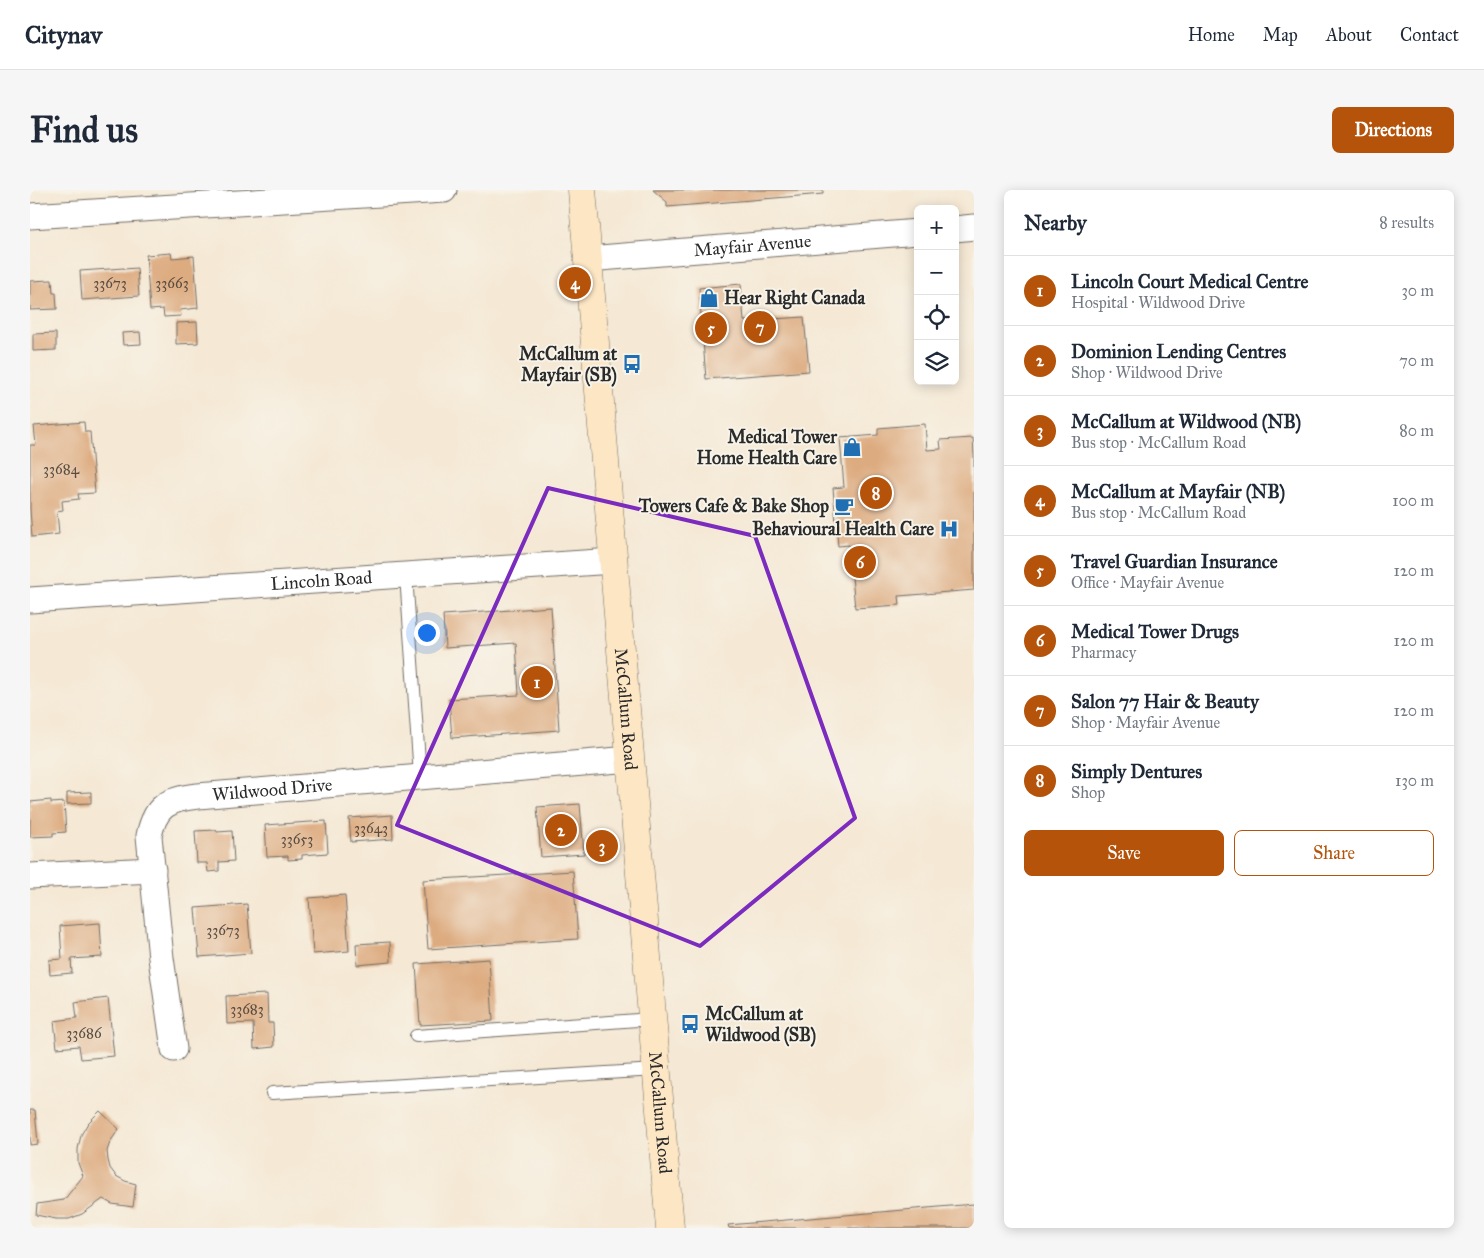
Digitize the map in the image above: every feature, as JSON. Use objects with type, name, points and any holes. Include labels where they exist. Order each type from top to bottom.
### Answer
[{"type":"main road","name":"McCallum Road","points":[[582,190],[670,1228]]},
{"type":"street","points":[[30,216],[444,190]]},
{"type":"street","points":[[959,229],[974,227]]},
{"type":"street","name":"Mayfair Avenue","points":[[588,259],[914,232]]},
{"type":"street","name":"Lincoln Road","points":[[30,600],[614,562]]},
{"type":"street","name":"Wildwood Drive","points":[[174,1049],[161,958],[149,836],[152,822],[162,807],[170,801],[182,797],[630,759]]},
{"type":"street","points":[[30,876],[152,870]]},
{"type":"lane","points":[[406,575],[420,776]]},
{"type":"lane","points":[[416,1036],[652,1019]]},
{"type":"lane","points":[[272,1093],[656,1070]]},
{"type":"highlighted area","points":[[548,488],[755,536],[855,818],[700,946],[397,825]]},
{"type":"building","points":[[653,190],[823,190],[823,194],[667,207],[667,202]]},
{"type":"building","points":[[171,253],[172,258],[194,256],[198,308],[180,310],[181,316],[164,317],[163,309],[150,310],[146,255]]},
{"type":"building","points":[[137,268],[139,296],[82,300],[80,271]]},
{"type":"building","points":[[52,280],[53,293],[56,293],[57,309],[30,310],[30,281]]},
{"type":"building","points":[[741,284],[744,321],[804,317],[809,371],[706,379],[699,288]]},
{"type":"building","points":[[197,322],[198,343],[176,344],[176,323]]},
{"type":"building","points":[[140,332],[141,344],[123,345],[122,333]]},
{"type":"building","points":[[56,333],[56,350],[33,351],[33,334]]},
{"type":"building","points":[[84,422],[85,432],[90,432],[95,493],[78,494],[79,499],[62,501],[63,510],[57,511],[59,534],[32,537],[30,445],[36,445],[34,426]]},
{"type":"building","points":[[925,424],[927,450],[941,449],[940,440],[973,438],[974,590],[899,596],[900,605],[855,608],[849,545],[838,546],[833,488],[844,487],[840,438],[878,435],[878,428]]},
{"type":"building","points":[[551,607],[559,730],[452,738],[449,699],[519,695],[516,643],[445,648],[443,615]]},
{"type":"building","points":[[91,792],[91,803],[67,804],[67,793]]},
{"type":"building","points":[[51,800],[51,803],[64,802],[66,832],[53,833],[53,836],[30,837],[30,802]]},
{"type":"building","points":[[580,804],[584,854],[541,857],[537,807]]},
{"type":"building","points":[[392,815],[393,839],[351,842],[349,818]]},
{"type":"building","points":[[326,821],[328,853],[302,855],[302,859],[288,860],[288,856],[267,857],[265,825]]},
{"type":"building","points":[[216,830],[217,832],[232,831],[234,861],[219,862],[219,871],[208,872],[207,863],[197,863],[195,831]]},
{"type":"building","points":[[573,871],[578,939],[428,949],[423,880]]},
{"type":"building","points":[[345,895],[349,951],[313,954],[309,898]]},
{"type":"building","points":[[247,904],[251,953],[199,957],[195,908]]},
{"type":"building","points":[[100,923],[102,957],[71,959],[72,973],[50,975],[49,960],[62,959],[60,926]]},
{"type":"building","points":[[390,942],[391,962],[357,965],[356,944]]},
{"type":"building","points":[[489,959],[493,1021],[420,1025],[416,964]]},
{"type":"building","points":[[267,994],[268,1023],[273,1023],[274,1047],[254,1049],[253,1023],[227,1024],[226,996]]},
{"type":"building","points":[[108,998],[114,1056],[81,1059],[79,1046],[57,1048],[54,1021],[77,1018],[75,1002]]},
{"type":"building","points":[[30,1110],[35,1110],[38,1144],[30,1145]]},
{"type":"building","points":[[100,1111],[119,1129],[110,1142],[107,1151],[108,1160],[110,1168],[116,1176],[136,1184],[133,1207],[112,1204],[103,1199],[82,1214],[69,1219],[56,1219],[36,1215],[37,1204],[64,1200],[83,1176],[78,1163],[81,1135],[88,1123]]},
{"type":"building","points":[[974,1204],[974,1228],[729,1228],[728,1225]]},
{"type":"place","name":"McCallum at Mayfair (NB)","points":[[575,283]]},
{"type":"place","name":"Hear Right Canada","points":[[709,298]]},
{"type":"place","name":"Salon 77 Hair & Beauty","points":[[760,327]]},
{"type":"place","name":"Travel Guardian Insurance","points":[[711,328]]},
{"type":"place","name":"McCallum at Mayfair (SB)","points":[[632,364]]},
{"type":"place","name":"Medical Tower Home Health Care","points":[[852,447]]},
{"type":"place","name":"Simply Dentures","points":[[876,493]]},
{"type":"place","name":"Towers Cafe & Bake Shop","points":[[844,506]]},
{"type":"place","name":"Behavioural Health Care","points":[[949,529]]},
{"type":"place","name":"Medical Tower Drugs","points":[[860,562]]},
{"type":"place","name":"Lincoln Court Medical Centre","points":[[537,682]]},
{"type":"place","name":"Dominion Lending Centres","points":[[561,830]]},
{"type":"place","name":"McCallum at Wildwood (NB)","points":[[602,846]]},
{"type":"place","name":"McCallum at Wildwood (SB)","points":[[690,1024]]}]
